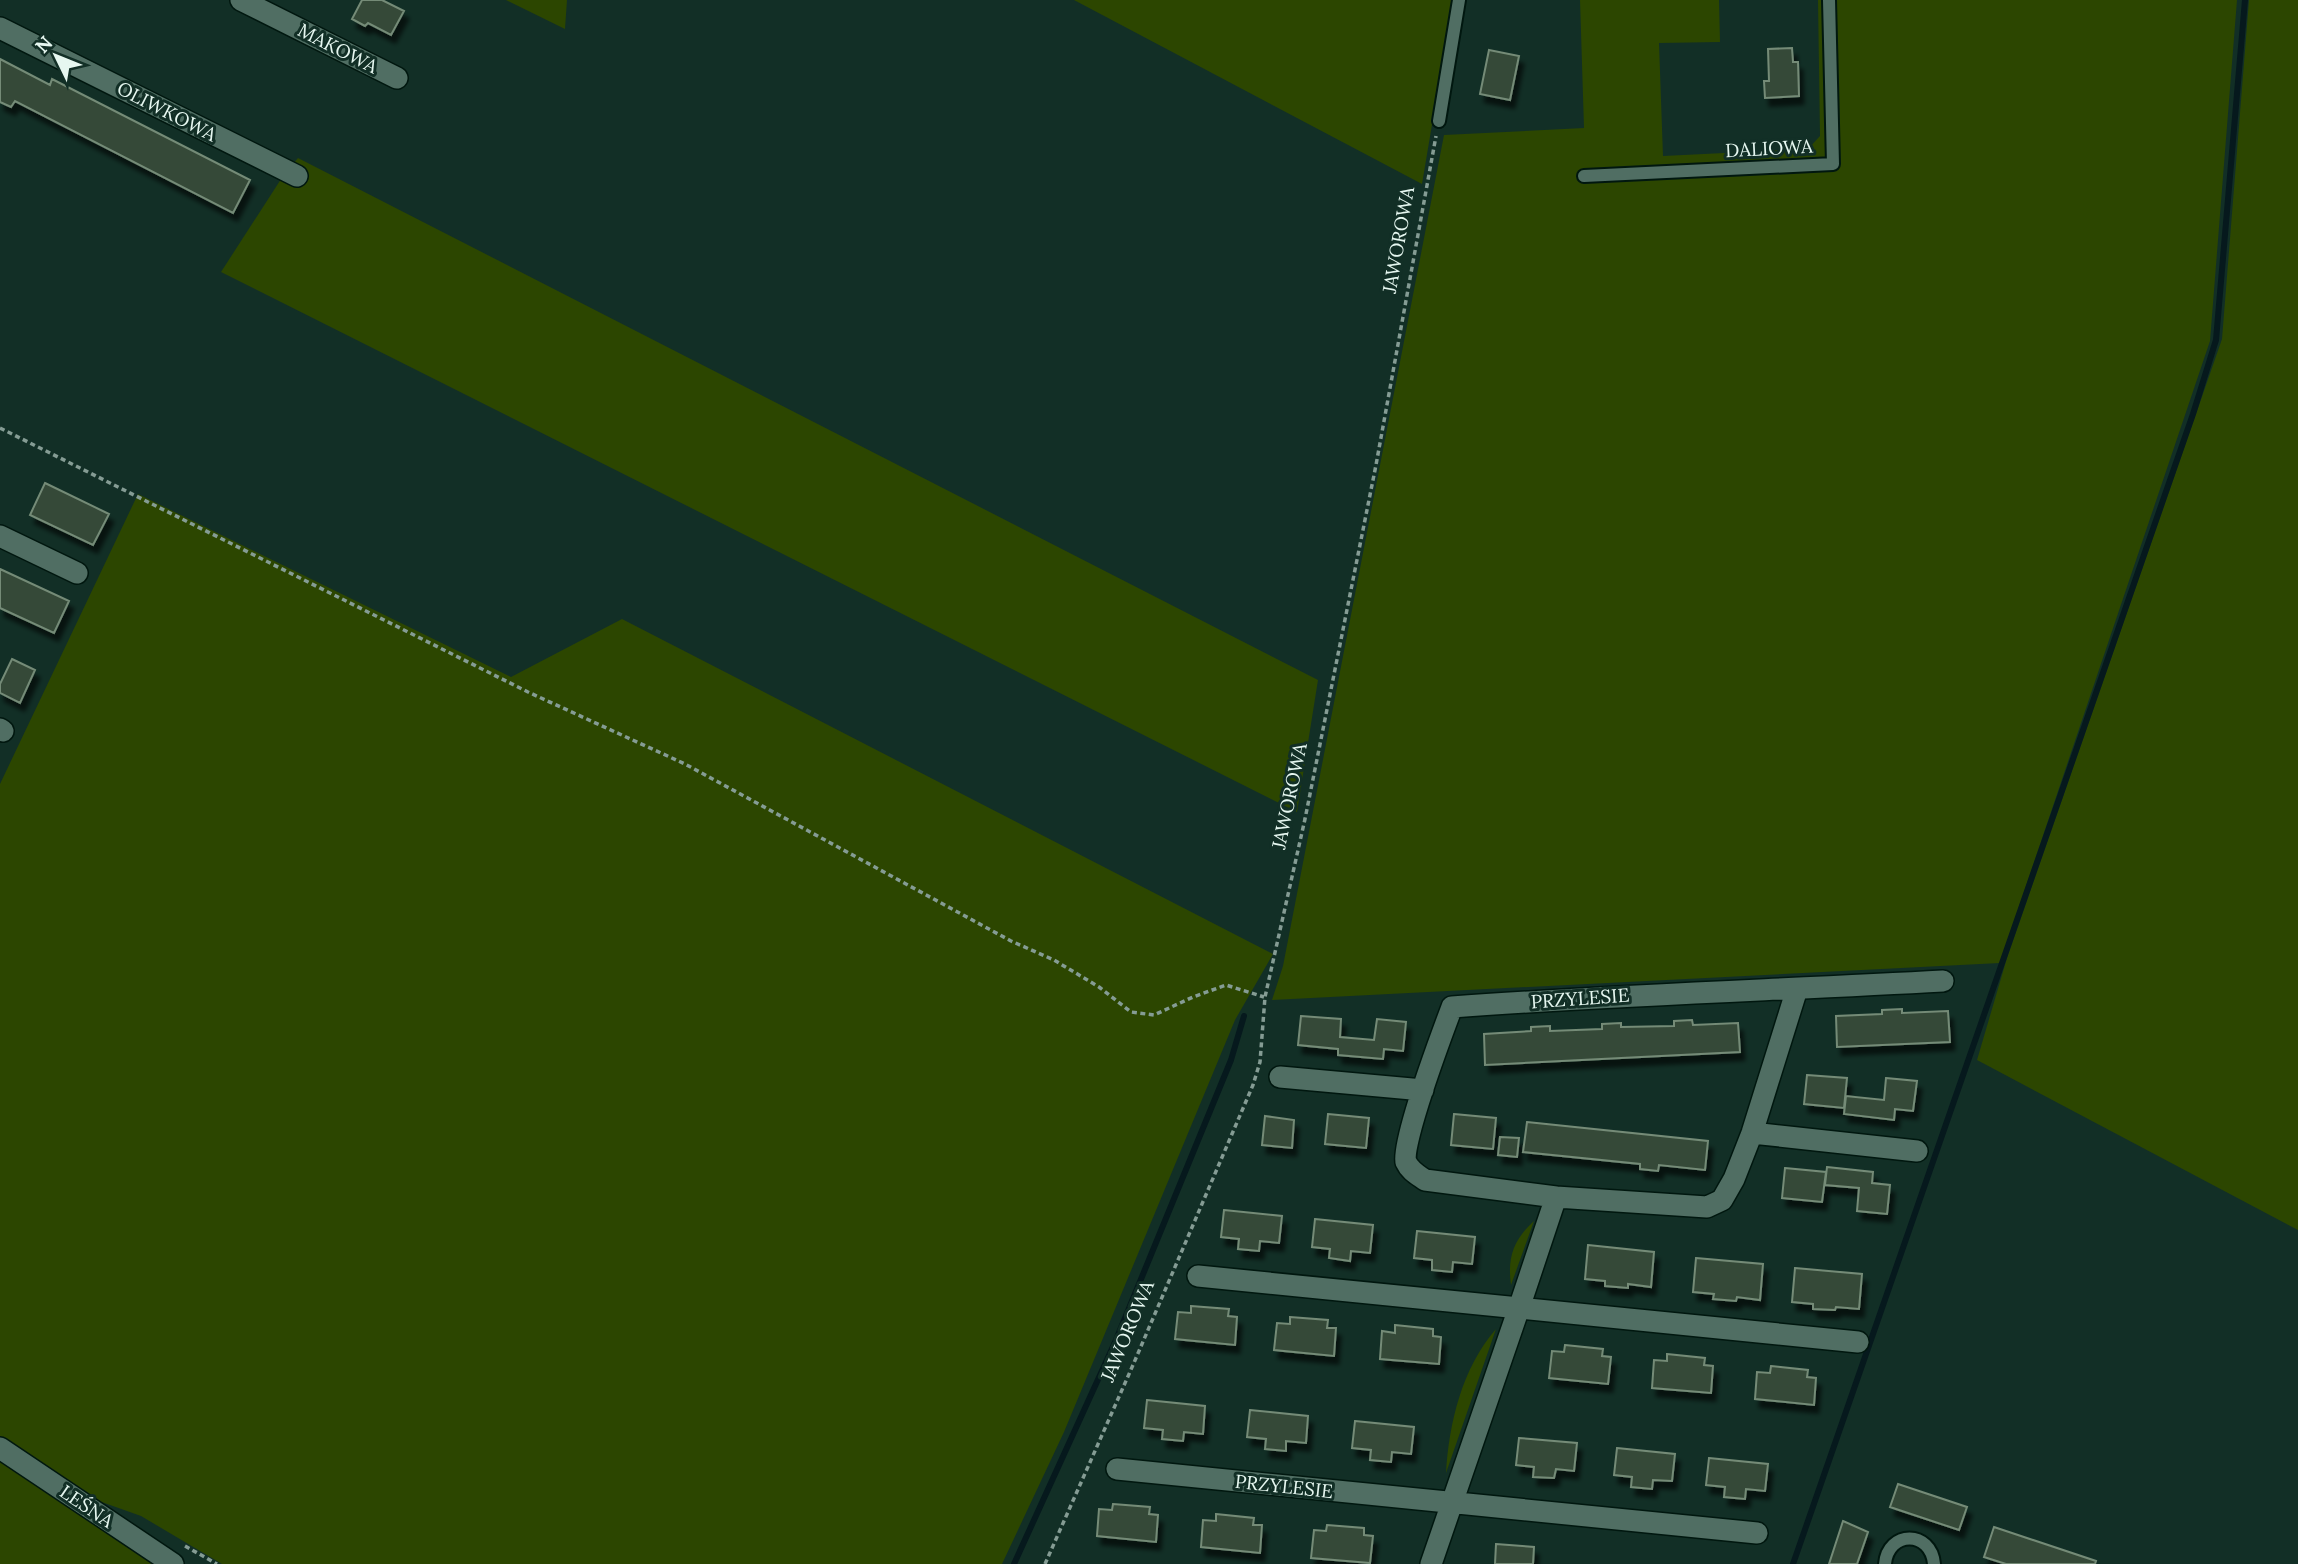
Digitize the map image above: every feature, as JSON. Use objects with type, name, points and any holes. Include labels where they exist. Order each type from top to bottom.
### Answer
[{"type":"street","name":"MAKOWA","points":[[241,0],[397,78]]},
{"type":"street","name":"OLIWKOWA","points":[[0,28],[297,176]]},
{"type":"street","points":[[0,536],[77,573]]},
{"type":"street","name":"PRZYLESIE","points":[[1797,989],[1752,1133],[1734,1179],[1722,1200],[1715,1204],[1707,1207],[1556,1197],[1426,1180],[1414,1173],[1406,1163],[1405,1152],[1423,1090],[1452,1007],[1611,996],[1943,981]]},
{"type":"street","points":[[1280,1077],[1423,1090]]},
{"type":"street","points":[[1752,1133],[1917,1152]]},
{"type":"street","points":[[1431,1564],[1556,1197]]},
{"type":"street","points":[[1198,1276],[1858,1342]]},
{"type":"street","name":"LEŚNA","points":[[0,1448],[173,1564]]},
{"type":"street","name":"PRZYLESIE","points":[[1117,1469],[1757,1533]]},
{"type":"lane","points":[[1439,121],[1459,0]]},
{"type":"lane","name":"DALIOWA","points":[[1584,176],[1833,164],[1829,0]]},
{"type":"lane","points":[[1885,1564],[1886,1556],[1896,1542],[1913,1538],[1928,1546],[1933,1554],[1934,1564]]},
{"type":"path","name":"JAWOROWA","points":[[1045,1564],[1253,1085],[1260,1062],[1265,997],[1305,819],[1376,465],[1439,121]]},
{"type":"path","points":[[0,428],[528,692],[685,764],[1011,942],[1054,960],[1099,987],[1130,1012],[1153,1015],[1226,985],[1265,997]]},
{"type":"green space","points":[[506,0],[567,0],[565,29]]},
{"type":"green space","points":[[1074,0],[1453,0],[1422,184]]},
{"type":"green space","points":[[1580,0],[1719,0],[1720,42],[1659,43],[1663,156],[1808,149],[1820,136],[1818,0],[2237,0],[2210,341],[2000,963],[1272,1000],[1283,966],[1444,135],[1584,128]]},
{"type":"green space","points":[[2249,0],[2298,0],[2298,1230],[1977,1060],[2007,958],[2222,339]]},
{"type":"green space","points":[[298,158],[1318,680],[1297,812],[221,272],[283,176]]},
{"type":"green space","points":[[138,494],[511,677],[622,619],[1273,954],[1235,1020],[1064,1432],[1002,1564],[222,1564],[141,1516],[96,1500],[0,1437],[0,784]]},
{"type":"green space","points":[[1534,1221],[1511,1285],[1511,1257],[1521,1235]]},
{"type":"green space","points":[[1496,1329],[1446,1473],[1450,1435],[1459,1397],[1474,1361]]},
{"type":"green space","points":[[0,1461],[152,1564],[0,1564]]},
{"type":"building","points":[[362,0],[382,0],[404,11],[391,35],[368,23],[365,26],[352,19]]},
{"type":"building","points":[[1792,48],[1793,62],[1798,62],[1799,96],[1765,98],[1764,81],[1769,81],[1768,49]]},
{"type":"building","points":[[1489,50],[1519,56],[1510,100],[1480,94]]},
{"type":"building","points":[[0,59],[50,85],[52,79],[250,180],[233,213],[15,101],[11,107],[0,102]]},
{"type":"building","points":[[45,483],[109,514],[93,545],[30,515]]},
{"type":"building","points":[[0,569],[69,601],[54,633],[0,608]]},
{"type":"building","points":[[12,659],[35,670],[20,703],[0,693],[0,684]]},
{"type":"building","points":[[1902,1009],[1902,1013],[1948,1011],[1950,1042],[1837,1047],[1836,1016],[1882,1014],[1882,1010]]},
{"type":"building","points":[[1301,1016],[1341,1019],[1340,1037],[1374,1040],[1377,1019],[1406,1022],[1403,1051],[1384,1049],[1383,1059],[1338,1055],[1338,1049],[1298,1045]]},
{"type":"building","points":[[1692,1020],[1693,1025],[1738,1023],[1740,1052],[1485,1065],[1484,1034],[1531,1031],[1531,1027],[1550,1026],[1550,1031],[1602,1029],[1602,1024],[1621,1023],[1621,1027],[1674,1026],[1674,1021]]},
{"type":"building","points":[[1807,1075],[1847,1078],[1844,1108],[1804,1104]]},
{"type":"building","points":[[1886,1078],[1917,1081],[1913,1111],[1895,1109],[1894,1120],[1844,1114],[1846,1096],[1884,1100]]},
{"type":"building","points":[[1328,1114],[1369,1118],[1366,1148],[1325,1144]]},
{"type":"building","points":[[1454,1114],[1496,1118],[1493,1149],[1451,1145]]},
{"type":"building","points":[[1265,1116],[1294,1120],[1292,1148],[1262,1145]]},
{"type":"building","points":[[1527,1122],[1708,1141],[1705,1170],[1659,1165],[1658,1171],[1640,1169],[1640,1164],[1523,1152]]},
{"type":"building","points":[[1500,1137],[1519,1138],[1517,1157],[1498,1155]]},
{"type":"building","points":[[1827,1167],[1873,1172],[1872,1183],[1890,1185],[1887,1214],[1857,1211],[1859,1188],[1825,1185]]},
{"type":"building","points":[[1785,1168],[1826,1172],[1822,1202],[1782,1198]]},
{"type":"building","points":[[1224,1210],[1282,1216],[1279,1243],[1260,1241],[1259,1251],[1238,1249],[1239,1239],[1221,1237]]},
{"type":"building","points":[[1315,1219],[1373,1225],[1370,1253],[1351,1251],[1350,1261],[1329,1258],[1330,1249],[1312,1247]]},
{"type":"building","points":[[1417,1231],[1475,1237],[1472,1264],[1453,1262],[1452,1272],[1432,1270],[1432,1260],[1414,1258]]},
{"type":"building","points":[[1588,1245],[1654,1252],[1651,1287],[1628,1284],[1628,1288],[1605,1286],[1605,1281],[1585,1279]]},
{"type":"building","points":[[1696,1258],[1763,1264],[1760,1300],[1737,1297],[1736,1301],[1713,1299],[1714,1294],[1693,1292]]},
{"type":"building","points":[[1795,1268],[1862,1274],[1859,1309],[1813,1309],[1813,1304],[1792,1302]]},
{"type":"building","points":[[1191,1306],[1229,1309],[1228,1316],[1237,1317],[1235,1345],[1175,1339],[1178,1312],[1191,1313]]},
{"type":"building","points":[[1290,1317],[1328,1320],[1327,1328],[1336,1328],[1334,1356],[1274,1350],[1277,1323],[1290,1324]]},
{"type":"building","points":[[1395,1325],[1433,1329],[1433,1336],[1441,1337],[1439,1364],[1380,1359],[1382,1331],[1395,1333]]},
{"type":"building","points":[[1565,1345],[1603,1349],[1602,1356],[1611,1357],[1608,1384],[1549,1378],[1552,1351],[1564,1352]]},
{"type":"building","points":[[1667,1354],[1705,1358],[1704,1365],[1713,1366],[1711,1393],[1652,1388],[1654,1360],[1667,1361]]},
{"type":"building","points":[[1771,1366],[1808,1370],[1807,1377],[1816,1378],[1814,1405],[1755,1399],[1757,1372],[1770,1373]]},
{"type":"building","points":[[1147,1400],[1205,1406],[1203,1434],[1184,1432],[1183,1441],[1162,1439],[1163,1430],[1144,1428]]},
{"type":"building","points":[[1250,1410],[1308,1416],[1306,1443],[1286,1441],[1286,1451],[1265,1449],[1266,1439],[1247,1437]]},
{"type":"building","points":[[1355,1421],[1414,1427],[1411,1454],[1392,1452],[1391,1462],[1370,1460],[1371,1450],[1352,1448]]},
{"type":"building","points":[[1519,1438],[1577,1443],[1574,1471],[1556,1469],[1554,1478],[1533,1477],[1534,1467],[1516,1465]]},
{"type":"building","points":[[1617,1448],[1675,1454],[1672,1481],[1653,1480],[1652,1489],[1631,1487],[1632,1477],[1614,1475]]},
{"type":"building","points":[[1709,1458],[1768,1464],[1765,1491],[1746,1489],[1745,1499],[1724,1497],[1725,1487],[1706,1485]]},
{"type":"building","points":[[1898,1484],[1967,1507],[1959,1530],[1890,1507]]},
{"type":"building","points":[[1113,1504],[1150,1507],[1149,1514],[1158,1515],[1156,1542],[1097,1536],[1099,1509],[1112,1510]]},
{"type":"building","points":[[1216,1514],[1254,1518],[1253,1525],[1262,1525],[1260,1553],[1201,1547],[1203,1520],[1216,1521]]},
{"type":"building","points":[[1843,1521],[1868,1532],[1857,1564],[1829,1564]]},
{"type":"building","points":[[1327,1525],[1364,1528],[1364,1535],[1373,1536],[1370,1563],[1311,1558],[1314,1530],[1326,1531]]},
{"type":"building","points":[[1994,1527],[2096,1561],[2095,1564],[2006,1564],[1984,1557]]},
{"type":"building","points":[[1496,1544],[1534,1547],[1533,1564],[1495,1564]]},
{"type":"waterway","points":[[1793,1564],[2193,414],[2216,340],[2245,0]]},
{"type":"waterway","points":[[1014,1564],[1116,1340],[1231,1060],[1244,1016]]}]
